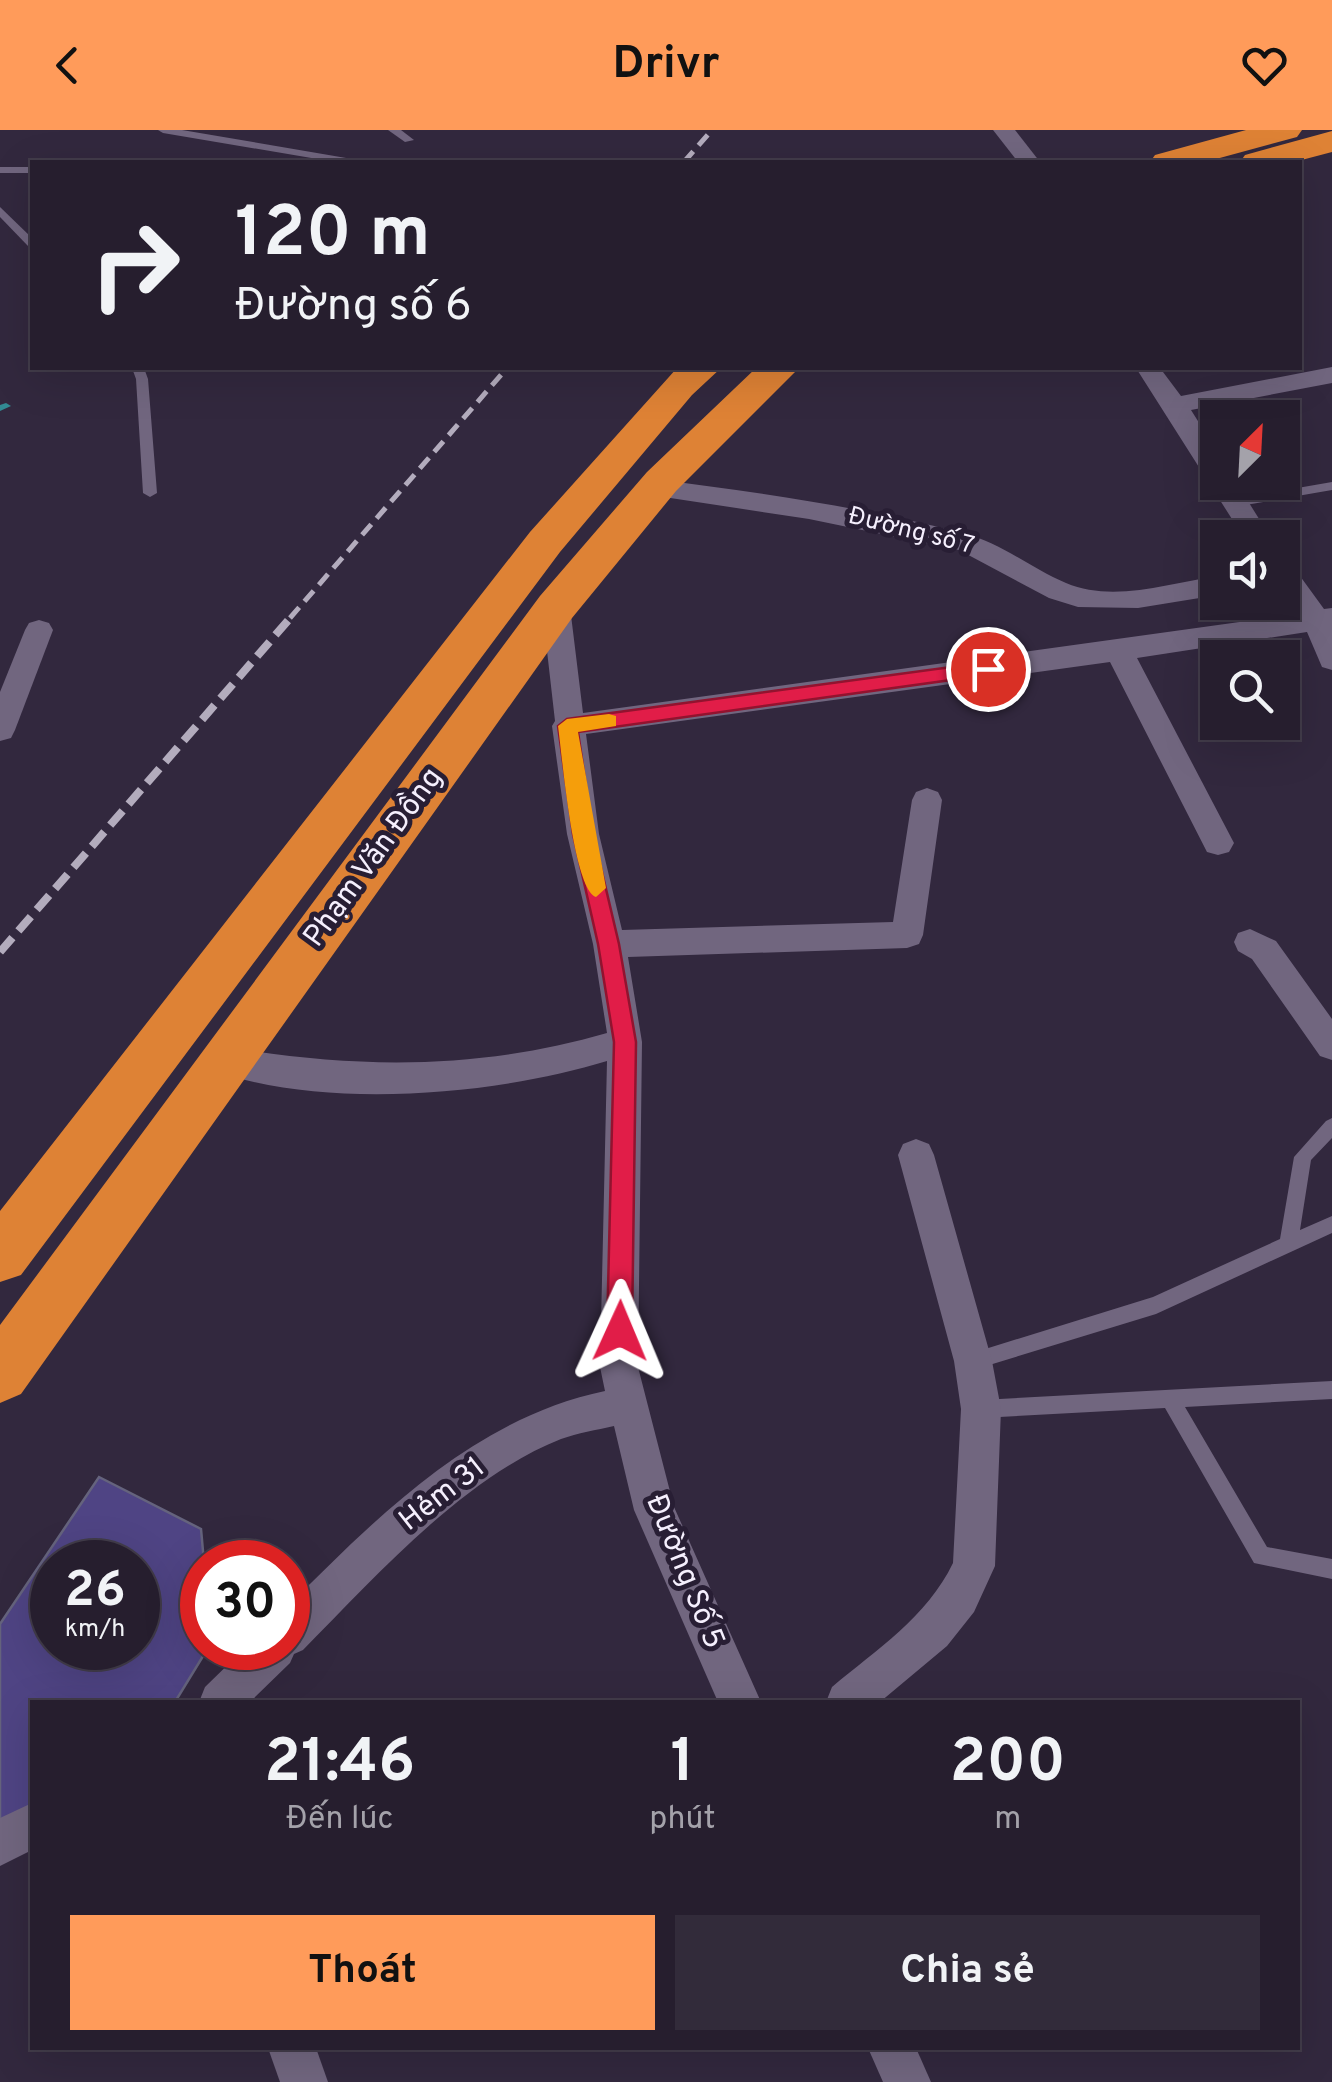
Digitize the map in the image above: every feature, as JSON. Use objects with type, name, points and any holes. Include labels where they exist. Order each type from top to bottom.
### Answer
[{"type":"highway","points":[[1174,160],[1285,130]]},
{"type":"highway","points":[[1264,160],[1332,142]]},
{"type":"highway","name":"Phạm Văn Đồng","points":[[0,1256],[544,542],[665,401],[699,370]]},
{"type":"highway","name":"Phạm Văn Đồng","points":[[0,1374],[556,608],[653,488],[732,406],[777,370]]},
{"type":"street","points":[[1004,130],[1028,160]]},
{"type":"street","points":[[1149,370],[1200,446]]},
{"type":"street","points":[[1175,405],[1332,375]]},
{"type":"street","name":"Đường số 7","points":[[653,488],[781,504],[971,544],[1016,564],[1056,590],[1082,598],[1125,601],[1200,588]]},
{"type":"street","points":[[1300,593],[1324,618],[1332,660]]},
{"type":"street","name":"Đường Số 5","points":[[556,608],[567,726],[583,834],[625,1042],[619,1367],[654,1510],[739,1700]]},
{"type":"street","points":[[567,726],[1119,651],[1324,618]]},
{"type":"street","points":[[0,730],[39,630]]},
{"type":"street","points":[[1119,651],[1218,843]]},
{"type":"street","points":[[608,944],[906,936],[926,800]]},
{"type":"street","points":[[1250,942],[1264,950],[1332,1046]]},
{"type":"street","points":[[227,1061],[276,1070],[416,1080],[530,1067],[625,1042]]},
{"type":"street","points":[[849,1700],[932,1630],[958,1597],[974,1566],[981,1409],[973,1361],[916,1155]]},
{"type":"street","name":"Hẻm 31","points":[[310,1613],[375,1548],[489,1458],[548,1425],[628,1404]]},
{"type":"street","points":[[222,1700],[253,1670]]},
{"type":"street","points":[[0,1843],[30,1827]]},
{"type":"street","points":[[293,2050],[304,2082]]},
{"type":"street","points":[[893,2050],[907,2082]]},
{"type":"lane","points":[[163,130],[340,160]]},
{"type":"lane","points":[[392,130],[409,140]]},
{"type":"lane","points":[[0,170],[30,170]]},
{"type":"lane","points":[[0,210],[30,242]]},
{"type":"lane","points":[[139,370],[150,493]]},
{"type":"lane","points":[[1300,488],[1332,486]]},
{"type":"lane","points":[[1288,1244],[1303,1156],[1332,1126]]},
{"type":"lane","points":[[973,1361],[1156,1304],[1332,1224]]},
{"type":"lane","points":[[981,1409],[1332,1390]]},
{"type":"lane","points":[[1171,1401],[1261,1556],[1332,1569]]},
{"type":"building","points":[[99,1477],[201,1529],[202,1540],[180,1540],[180,1670],[195,1670],[176,1700],[30,1700],[30,1817],[0,1834],[0,1624],[30,1579],[30,1670],[160,1670],[160,1540],[57,1540]]},
{"type":"waterway","points":[[0,408],[6,406]]},
{"type":"railway","points":[[686,160],[712,130]]},
{"type":"railway","points":[[290,618],[505,370]]},
{"type":"railway","points":[[0,952],[292,616]]},
{"type":"slow traffic","points":[[596,888],[583,834],[567,726],[609,721]]},
{"type":"route","points":[[620,1331],[625,1042],[583,834],[567,726],[988,669]]}]
